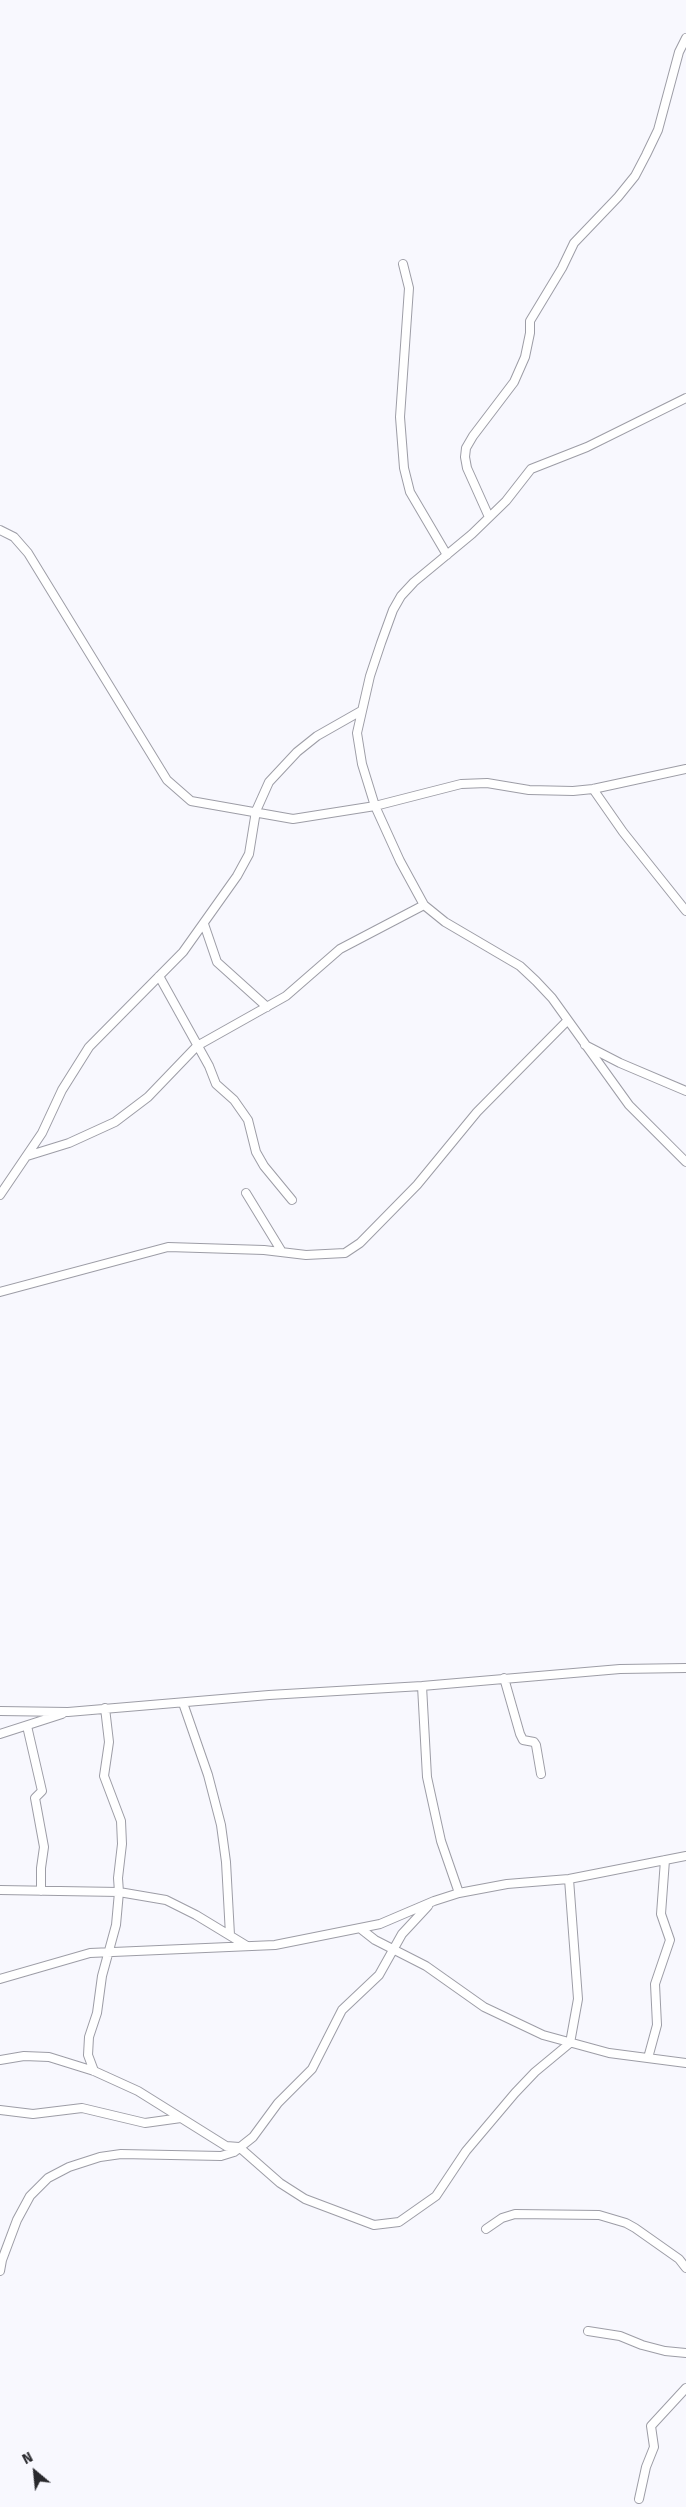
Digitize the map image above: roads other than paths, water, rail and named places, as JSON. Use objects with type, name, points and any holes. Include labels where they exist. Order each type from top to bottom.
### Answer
[{"type":"street","points":[[489,517],[467,468],[466,448],[514,382],[525,357],[530,333],[530,321],[562,268],[574,242],[618,197],[635,176],[646,156],[658,130],[680,52],[686,38]]},
{"type":"street","points":[[403,264],[409,288],[400,394],[404,468],[410,492],[447,555]]},
{"type":"street","points":[[686,398],[587,447],[531,469],[506,501],[407,589],[394,610],[370,676],[357,733],[359,752],[375,806],[400,861],[424,904],[446,922],[520,966],[544,989],[628,1105],[686,1162]]},
{"type":"street","points":[[0,530],[14,537],[28,553],[167,780],[175,789],[191,801],[293,819],[375,806],[473,782],[529,790],[593,789],[686,769]]},
{"type":"street","points":[[0,1195],[27,1156],[62,1090],[89,1047],[183,952],[244,864],[249,854],[256,811],[269,782],[296,752],[332,726],[361,711]]},
{"type":"street","points":[[593,789],[623,832],[686,911]]},
{"type":"street","points":[[27,1156],[69,1143],[116,1122],[148,1097],[197,1046],[286,996],[340,949],[424,904]]},
{"type":"street","points":[[204,924],[217,962],[267,1007]]},
{"type":"street","points":[[159,976],[209,1066],[216,1084],[234,1100],[248,1120],[256,1152],[264,1166],[292,1200]]},
{"type":"street","points":[[0,1292],[168,1247],[345,1253],[360,1243],[417,1185],[477,1112],[567,1021]]},
{"type":"street","points":[[582,1044],[620,1064],[686,1091]]},
{"type":"street","points":[[246,1193],[282,1252]]},
{"type":"street","points":[[0,1711],[68,1712],[269,1695],[422,1686],[620,1669],[686,1668]]},
{"type":"street","points":[[504,1678],[520,1734],[523,1740],[534,1742],[536,1745],[541,1774]]},
{"type":"street","points":[[422,1686],[427,1777],[441,1842],[459,1892]]},
{"type":"street","points":[[183,1703],[208,1775],[221,1826],[227,1869],[230,1935]]},
{"type":"street","points":[[94,2071],[88,2055],[89,2037],[98,2005],[102,1976],[116,1925],[120,1892],[118,1878],[123,1833],[119,1812],[104,1776],[109,1742],[105,1708]]},
{"type":"street","points":[[0,1734],[68,1712]]},
{"type":"street","points":[[28,1726],[42,1791],[35,1798],[44,1847],[41,1891]]},
{"type":"street","points":[[0,1979],[68,1958],[110,1951],[275,1945],[361,1929],[394,1919],[459,1892],[507,1884],[569,1878],[686,1856]]},
{"type":"street","points":[[648,2058],[656,2030],[655,1984],[670,1940],[661,1914],[665,1881],[665,1860]]},
{"type":"street","points":[[0,2060],[24,2056],[49,2057],[94,2071],[138,2091],[226,2146],[240,2148],[280,2184],[313,2202],[374,2225],[399,2222],[436,2196],[466,2151],[514,2092],[570,2043],[578,1999],[569,1878]]},
{"type":"street","points":[[0,1890],[120,1892],[166,1900],[178,1905],[247,1946]]},
{"type":"street","points":[[0,2270],[17,2220],[30,2196],[48,2178],[69,2166],[100,2157],[121,2154],[221,2156],[240,2148],[261,2128],[278,2104],[312,2069],[342,2010],[379,1975],[402,1934],[434,1901]]},
{"type":"street","points":[[361,1929],[375,1940],[426,1966],[469,1998],[499,2015],[543,2035],[609,2053],[686,2063]]},
{"type":"street","points":[[0,2110],[33,2114],[82,2108],[145,2123],[181,2118]]},
{"type":"street","points":[[486,2229],[502,2218],[515,2214],[599,2215],[626,2223],[635,2228],[679,2259],[686,2268]]},
{"type":"street","points":[[588,2331],[620,2336],[642,2345],[665,2351],[686,2353]]},
{"type":"street","points":[[639,2499],[646,2468],[654,2447],[651,2426],[686,2388]]}]
